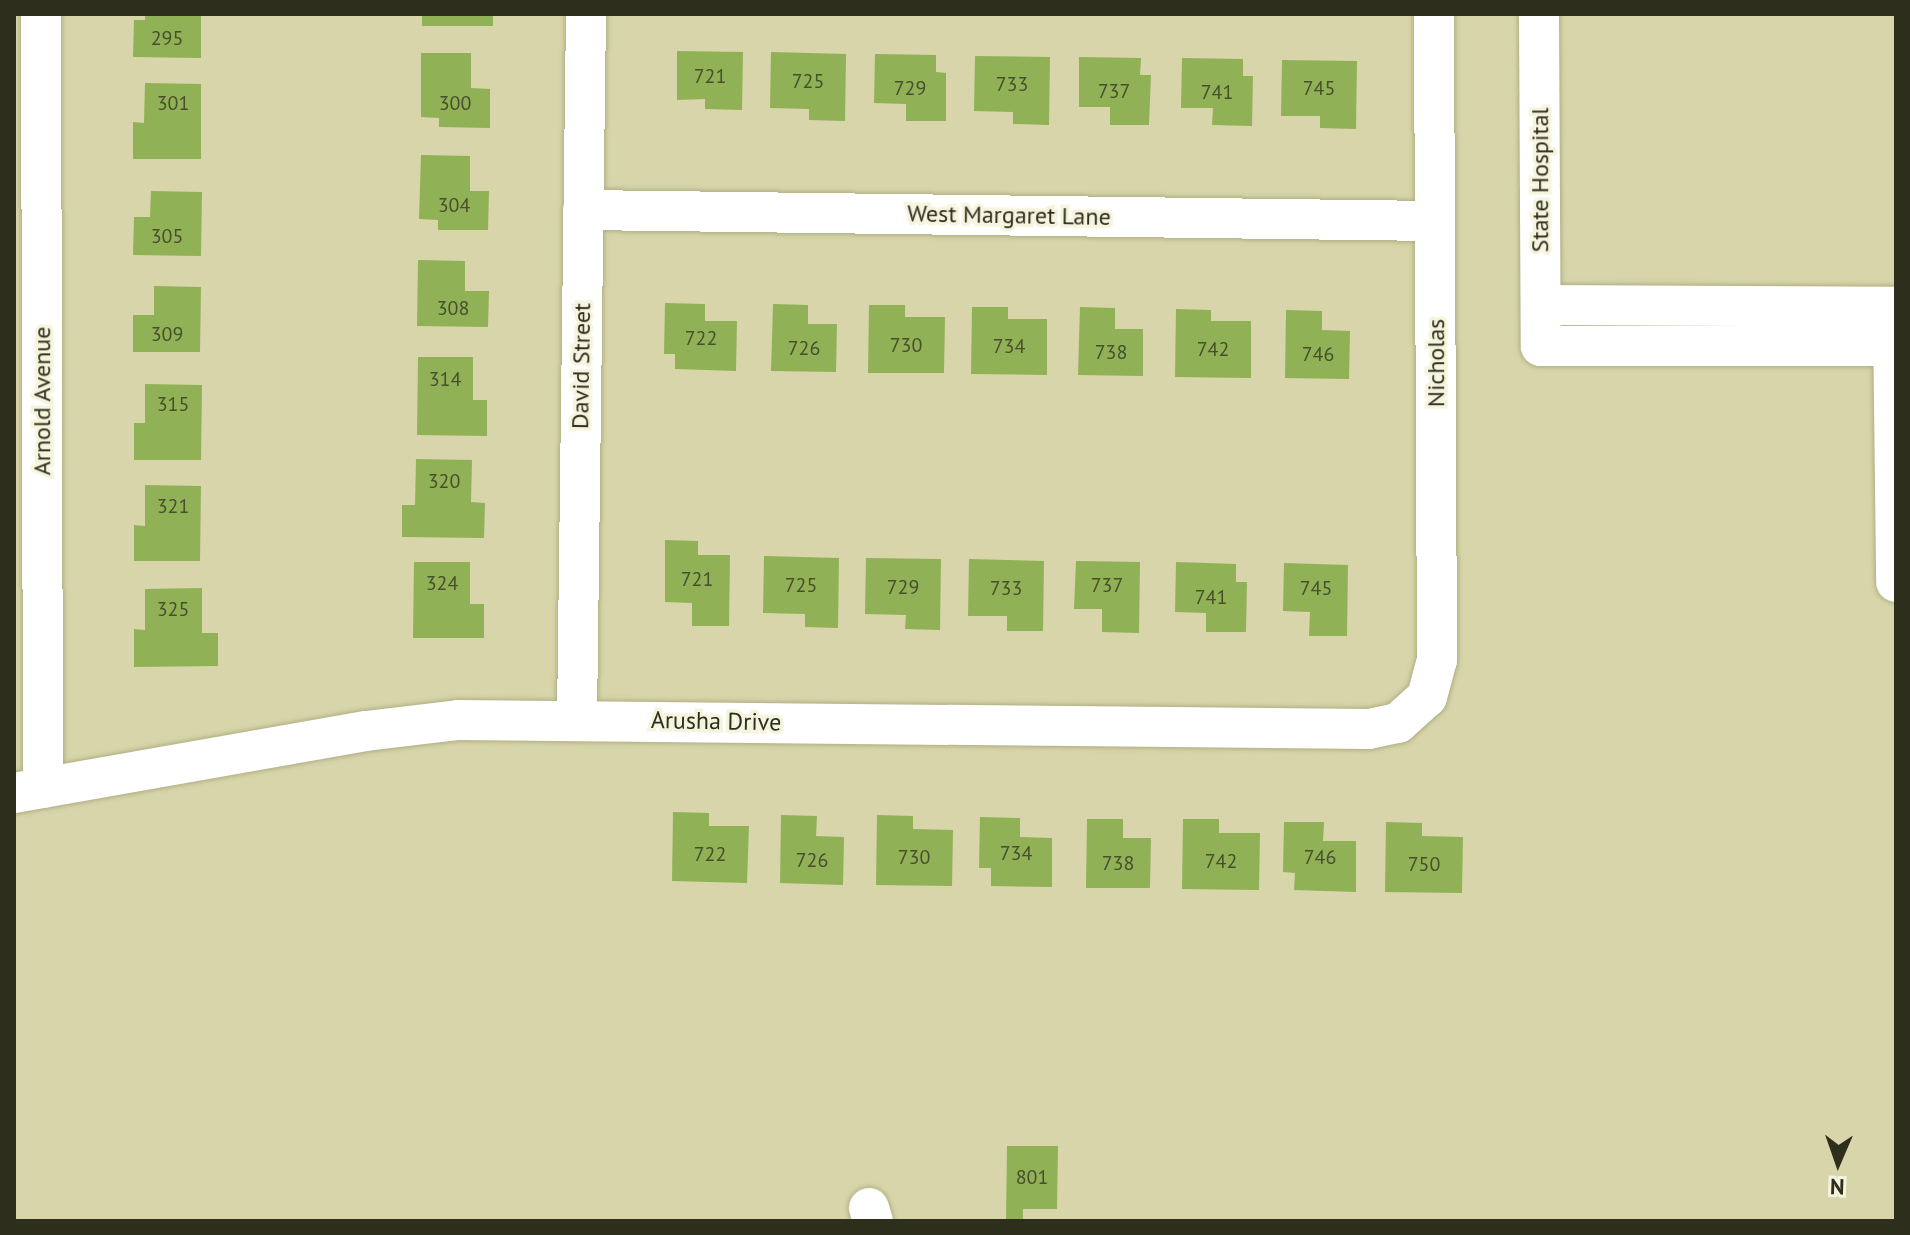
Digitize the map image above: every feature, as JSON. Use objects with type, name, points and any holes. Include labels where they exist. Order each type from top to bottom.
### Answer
[{"type":"street","name":"Arnold Avenue","points":[[29,791],[41,14]]},
{"type":"street","name":"David Street","points":[[577,719],[586,14]]},
{"type":"street","name":"Nicholas","points":[[1419,707],[1433,686],[1437,660],[1434,14]]},
{"type":"street","name":"State Hospital","points":[[1539,14],[1541,346],[1895,347]]},
{"type":"street","name":"West Margaret Lane","points":[[583,210],[1435,221]]},
{"type":"street","points":[[1541,305],[1894,306],[1896,582]]},
{"type":"street","name":"Arusha Drive","points":[[29,791],[397,726],[577,719],[1369,729],[1398,723],[1419,707]]},
{"type":"building","points":[[145,14],[201,14],[201,58],[133,57],[134,20],[145,20]]},
{"type":"building","points":[[422,14],[493,14],[493,26],[422,26]]},
{"type":"building","points":[[677,51],[743,52],[742,110],[705,109],[705,99],[677,100]]},
{"type":"building","points":[[771,52],[846,54],[845,121],[809,120],[809,109],[770,108]]},
{"type":"building","points":[[421,53],[471,53],[471,88],[490,89],[490,128],[439,127],[439,118],[421,117]]},
{"type":"building","points":[[875,54],[936,55],[936,72],[946,73],[946,121],[906,121],[906,104],[874,103]]},
{"type":"building","points":[[975,56],[1050,57],[1049,125],[1013,124],[1013,112],[974,111]]},
{"type":"building","points":[[1079,57],[1141,58],[1140,75],[1151,75],[1149,125],[1110,125],[1110,107],[1079,107]]},
{"type":"building","points":[[1182,58],[1243,59],[1243,76],[1253,76],[1252,126],[1212,125],[1213,108],[1181,108]]},
{"type":"building","points":[[1282,60],[1357,61],[1356,129],[1320,128],[1320,116],[1281,116]]},
{"type":"building","points":[[145,83],[201,84],[201,159],[133,159],[133,122],[144,123]]},
{"type":"building","points":[[421,155],[470,156],[470,191],[489,191],[488,230],[438,230],[438,220],[419,219]]},
{"type":"building","points":[[151,191],[202,192],[201,256],[133,255],[134,217],[150,217]]},
{"type":"building","points":[[418,260],[465,261],[465,291],[489,291],[488,327],[417,326]]},
{"type":"building","points":[[154,286],[201,287],[200,352],[133,352],[133,315],[154,315]]},
{"type":"building","points":[[665,303],[705,304],[705,321],[737,321],[736,371],[675,369],[675,354],[664,354]]},
{"type":"building","points":[[773,304],[808,305],[808,324],[837,324],[836,372],[771,371]]},
{"type":"building","points":[[869,305],[905,305],[905,317],[945,317],[944,373],[868,373]]},
{"type":"building","points":[[972,307],[1008,307],[1008,319],[1047,319],[1047,375],[971,374]]},
{"type":"building","points":[[1080,307],[1115,308],[1115,329],[1143,329],[1143,376],[1078,375]]},
{"type":"building","points":[[1176,309],[1211,310],[1211,321],[1251,321],[1251,378],[1175,377]]},
{"type":"building","points":[[1286,310],[1322,311],[1322,330],[1350,331],[1349,379],[1285,378]]},
{"type":"building","points":[[418,357],[473,357],[473,400],[487,400],[487,436],[417,435]]},
{"type":"building","points":[[145,384],[202,385],[201,460],[134,460],[134,423],[145,423]]},
{"type":"building","points":[[416,459],[472,460],[471,502],[485,503],[484,538],[402,537],[402,505],[415,505]]},
{"type":"building","points":[[145,485],[201,486],[200,561],[134,561],[134,525],[145,526]]},
{"type":"building","points":[[665,540],[698,541],[698,555],[730,555],[729,626],[692,626],[692,603],[665,602]]},
{"type":"building","points":[[764,556],[839,558],[838,628],[805,627],[805,614],[763,613]]},
{"type":"building","points":[[866,558],[941,559],[940,630],[905,629],[906,615],[865,614]]},
{"type":"building","points":[[969,559],[1044,561],[1043,631],[1007,631],[1007,616],[968,616]]},
{"type":"building","points":[[1076,561],[1140,562],[1139,633],[1102,632],[1102,609],[1074,609]]},
{"type":"building","points":[[414,562],[470,562],[470,604],[484,604],[484,638],[413,638]]},
{"type":"building","points":[[1176,562],[1236,564],[1236,582],[1247,582],[1246,632],[1206,632],[1206,613],[1175,612]]},
{"type":"building","points":[[1284,563],[1348,565],[1347,636],[1309,636],[1310,612],[1283,611]]},
{"type":"building","points":[[202,588],[202,633],[218,633],[218,666],[134,667],[134,629],[145,630],[145,589]]},
{"type":"building","points":[[673,812],[709,813],[709,826],[749,826],[747,883],[672,881]]},
{"type":"building","points":[[781,815],[817,816],[816,836],[844,837],[843,885],[780,883]]},
{"type":"building","points":[[877,815],[913,816],[913,829],[953,830],[952,886],[876,885]]},
{"type":"building","points":[[980,817],[1020,818],[1020,837],[1052,838],[1052,887],[991,886],[991,868],[979,868]]},
{"type":"building","points":[[1087,819],[1123,819],[1123,838],[1151,838],[1150,888],[1086,888]]},
{"type":"building","points":[[1183,819],[1219,819],[1219,833],[1260,833],[1259,890],[1182,889]]},
{"type":"building","points":[[1284,822],[1324,822],[1323,841],[1356,841],[1356,892],[1294,890],[1295,873],[1283,872]]},
{"type":"building","points":[[1386,822],[1422,823],[1422,836],[1463,837],[1462,893],[1385,892]]},
{"type":"building","points":[[1007,1146],[1058,1146],[1057,1209],[1023,1209],[1023,1221],[1006,1221]]}]
